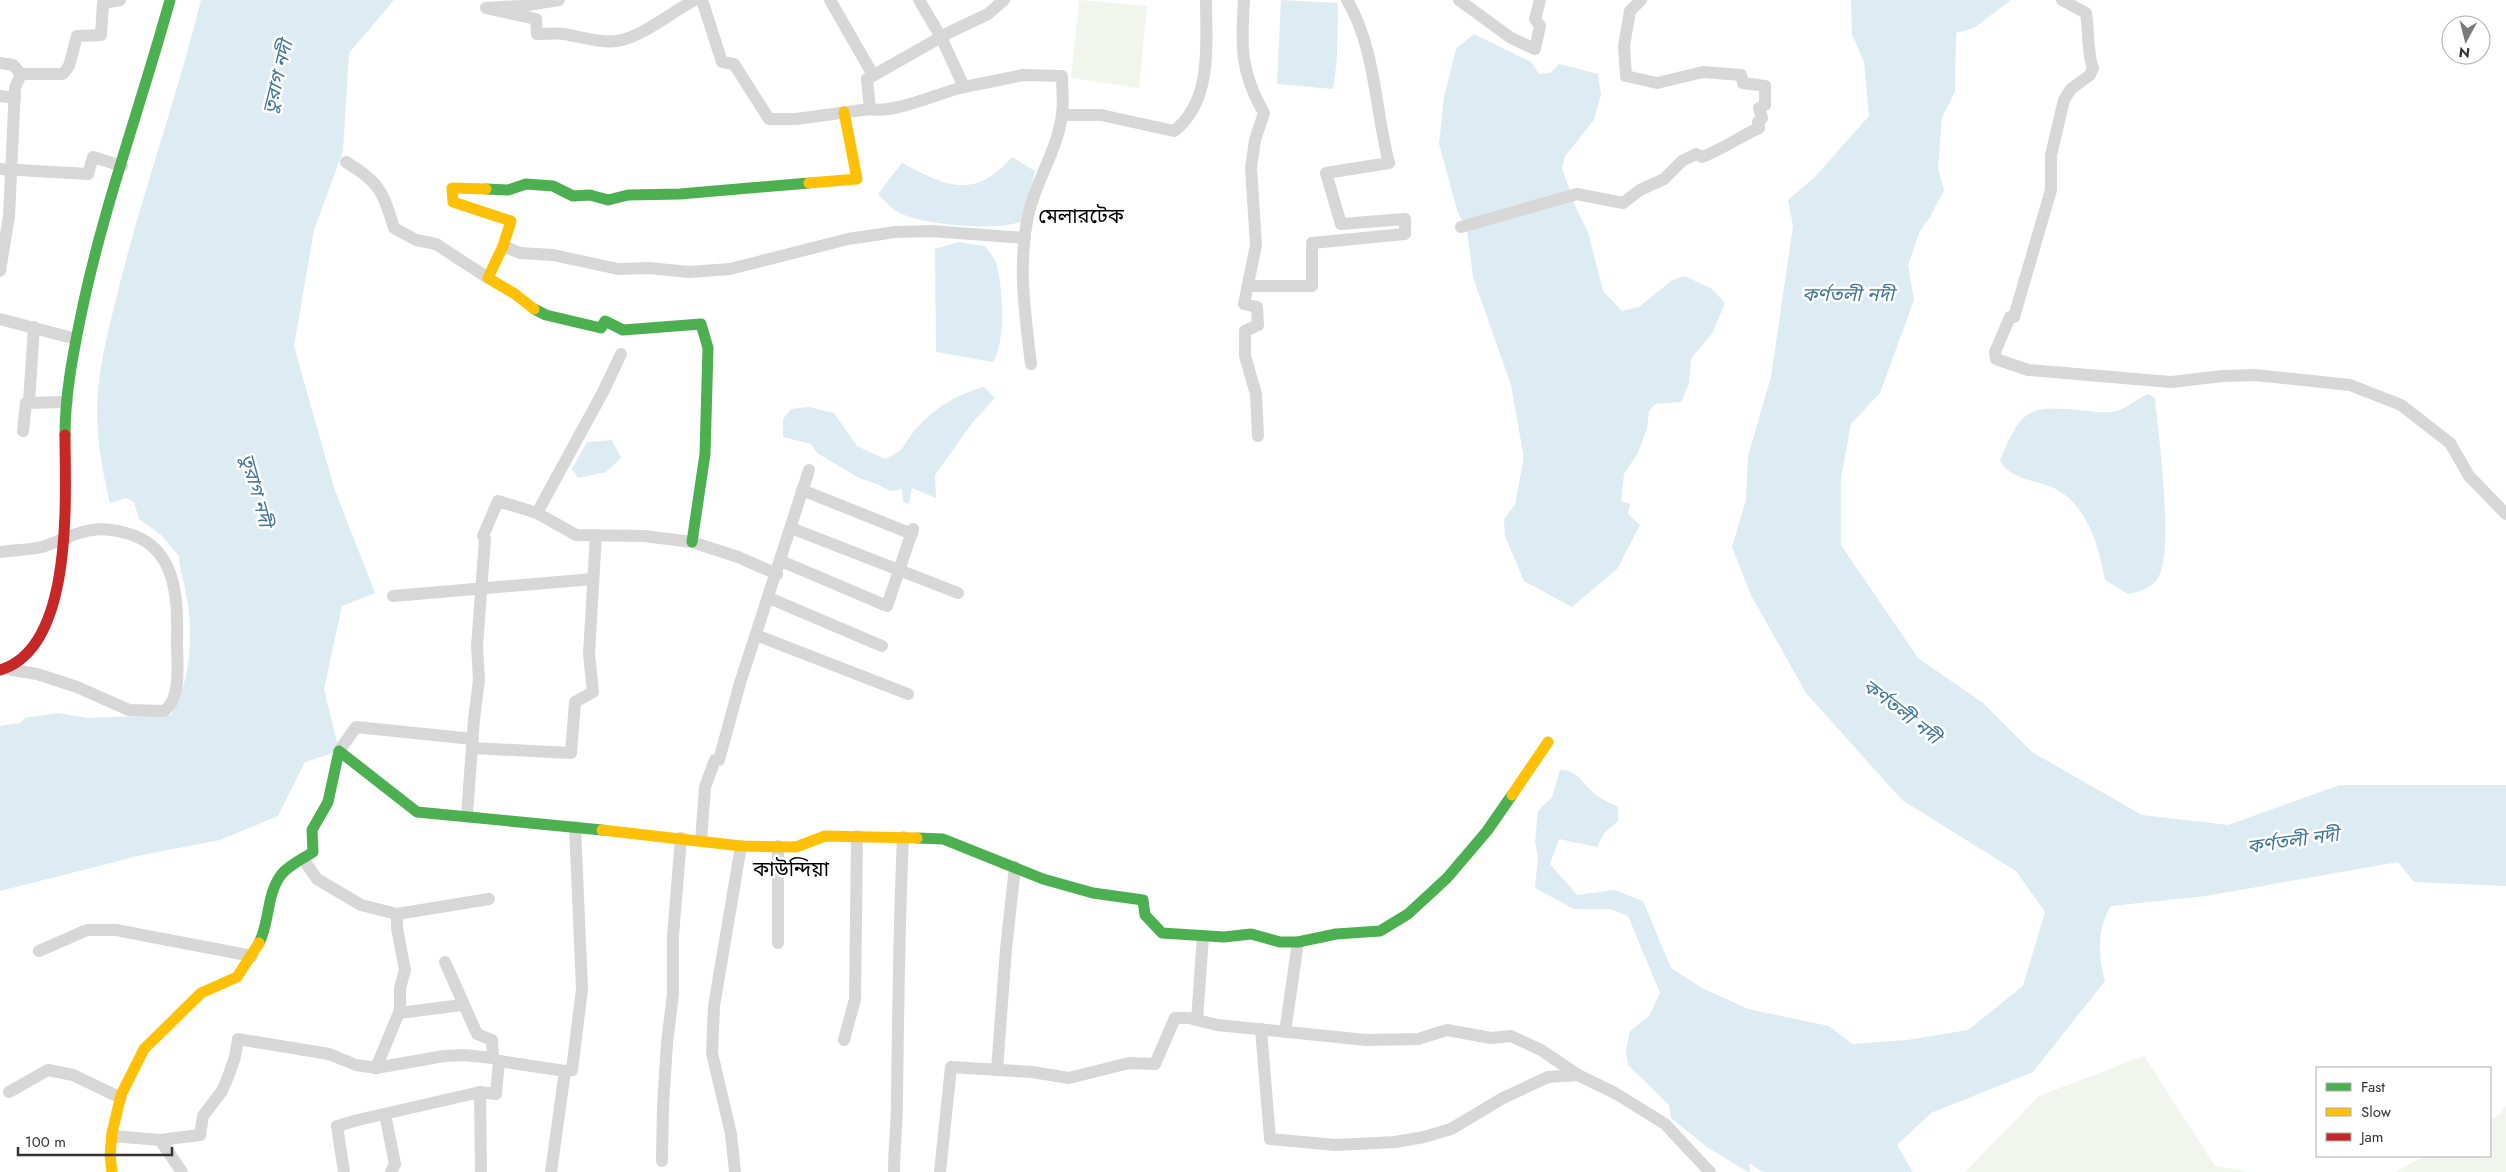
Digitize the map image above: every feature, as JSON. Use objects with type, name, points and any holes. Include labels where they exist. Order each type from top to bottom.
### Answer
[{"type":"main road","points":[[3,670],[24,658],[45,623],[54,597],[65,540],[67,512],[67,402],[76,339],[90,278],[170,0]]},
{"type":"main road","points":[[692,542],[706,425],[708,348],[700,324],[623,330],[605,321],[601,328],[546,316],[488,278],[504,246],[511,221],[453,202],[452,188],[508,190],[515,186],[526,184],[553,186],[573,196],[590,195],[608,200],[628,195],[680,194],[858,179],[844,112]]},
{"type":"main road","points":[[112,1172],[110,1155],[112,1136],[121,1098],[144,1049],[201,993],[237,977],[252,956],[264,933],[270,899],[281,874],[313,852],[312,830],[324,816],[330,800],[339,751],[417,812],[466,815],[741,846],[796,846],[825,836],[943,839],[1042,879],[1093,893],[1143,900],[1145,915],[1162,933],[1224,937],[1250,934],[1280,942],[1298,942],[1336,934],[1380,931],[1408,914],[1447,878],[1487,831],[1548,742]]},
{"type":"street","points":[[0,63],[13,66],[21,74],[63,74],[69,66],[77,36],[102,35],[104,3],[120,0]]},
{"type":"street","points":[[559,0],[521,6],[486,8],[536,19],[537,34],[562,34],[591,40],[619,41],[652,27],[674,11],[695,0]]},
{"type":"street","points":[[702,0],[722,62],[734,64],[769,119],[796,118],[870,109],[880,111],[901,107],[936,94],[1023,75],[1062,76],[1062,115],[1051,154],[1029,212],[1022,257],[1031,364]]},
{"type":"street","points":[[830,0],[873,75]]},
{"type":"street","points":[[919,0],[941,37],[964,87]]},
{"type":"street","points":[[870,109],[867,79],[941,37],[988,14],[1004,0]]},
{"type":"street","points":[[1062,115],[1102,115],[1174,130],[1184,123],[1198,99],[1204,76],[1206,0]]},
{"type":"street","points":[[1244,0],[1243,63],[1250,90],[1264,113],[1255,140],[1252,168],[1256,245],[1244,304],[1257,308],[1258,325],[1245,331],[1245,356],[1256,394],[1258,436]]},
{"type":"street","points":[[1248,286],[1312,286],[1312,243],[1405,234],[1405,218],[1341,224],[1326,173],[1389,163],[1381,134],[1374,77],[1359,26],[1347,0]]},
{"type":"street","points":[[1461,1],[1511,38],[1535,49],[1540,26],[1535,19],[1540,0]]},
{"type":"street","points":[[1461,227],[1577,194],[1623,202],[1640,190],[1664,178],[1682,160],[1696,154],[1702,157],[1736,141],[1738,136],[1759,128],[1758,122],[1762,118],[1759,108],[1765,105],[1765,86],[1743,83],[1741,75],[1703,72],[1658,83],[1626,76],[1624,46],[1627,27],[1630,11],[1640,0]]},
{"type":"street","points":[[2062,1],[2086,13],[2093,68],[2090,75],[2072,89],[2064,100],[2051,155],[2051,190],[2014,317],[2010,318],[1995,352],[1996,359],[2028,370],[2171,382],[2223,376],[2254,375],[2350,385],[2400,405],[2450,443],[2469,476],[2506,514]]},
{"type":"street","points":[[0,271],[9,216],[5,170],[15,98],[21,74]]},
{"type":"street","points":[[0,96],[15,98]]},
{"type":"street","points":[[5,170],[88,174],[93,157],[122,166]]},
{"type":"street","points":[[346,162],[369,176],[385,200],[394,228],[416,240],[436,244],[488,278]]},
{"type":"street","points":[[504,246],[520,253],[553,255],[618,269],[649,268],[689,272],[730,269],[848,239],[894,232],[931,231],[1025,238]]},
{"type":"street","points":[[0,319],[76,339]]},
{"type":"street","points":[[30,402],[34,327]]},
{"type":"street","points":[[537,513],[603,392],[621,354]]},
{"type":"street","points":[[23,431],[26,402],[67,402]]},
{"type":"street","points":[[701,841],[706,787],[715,760],[719,760],[740,683],[777,574],[809,470]]},
{"type":"street","points":[[781,561],[887,606],[912,531],[802,490]]},
{"type":"street","points":[[466,815],[479,680],[477,646],[485,539],[483,536],[498,501],[537,513],[576,535],[644,536],[692,542],[738,557],[777,574]]},
{"type":"street","points":[[791,528],[958,594]]},
{"type":"street","points":[[0,552],[39,548],[65,540],[82,532],[106,529],[136,535],[158,549],[167,563],[177,611],[175,691],[172,704],[164,711],[129,710],[76,687],[37,674],[3,670]]},
{"type":"street","points":[[339,751],[356,727],[472,744],[571,753],[575,702],[593,692],[589,654],[596,536]]},
{"type":"street","points":[[393,596],[593,580]]},
{"type":"street","points":[[769,598],[882,646]]},
{"type":"street","points":[[756,635],[908,694]]},
{"type":"street","points":[[112,1136],[160,1140],[200,1135],[204,1116],[222,1091],[228,1078],[235,1057],[238,1039],[329,1054],[356,1064],[376,1068],[464,1054],[565,1071],[572,1070],[582,989],[575,827]]},
{"type":"street","points":[[844,1040],[855,999],[857,836]]},
{"type":"street","points":[[894,1172],[903,837]]},
{"type":"street","points":[[662,1161],[663,1106],[667,1042],[673,994],[674,936],[681,838]]},
{"type":"street","points":[[736,1172],[731,1134],[712,1052],[714,1006],[741,846]]},
{"type":"street","points":[[778,846],[778,944]]},
{"type":"street","points":[[303,859],[317,879],[361,905],[397,914],[489,900]]},
{"type":"street","points":[[997,1070],[1006,949],[1015,867]]},
{"type":"street","points":[[376,1068],[399,1013],[400,988],[405,970],[398,937],[397,914]]},
{"type":"street","points":[[39,951],[87,930],[116,930],[252,956]]},
{"type":"street","points":[[1197,1020],[1203,936]]},
{"type":"street","points":[[1285,1032],[1298,942]]},
{"type":"street","points":[[344,1172],[337,1126],[480,1092],[496,1094],[496,1060],[492,1040],[477,1034],[462,1005],[445,962]]},
{"type":"street","points":[[399,1013],[462,1005]]},
{"type":"street","points":[[940,1172],[951,1067],[1069,1078],[1129,1063],[1154,1064],[1175,1018],[1197,1020],[1217,1025],[1366,1040],[1418,1039],[1447,1030],[1491,1038],[1511,1036],[1542,1050],[1578,1075],[1616,1093],[1665,1124],[1710,1172]]},
{"type":"street","points":[[1261,1029],[1270,1139],[1336,1145],[1396,1142],[1424,1137],[1451,1129],[1503,1098],[1548,1077],[1578,1075]]},
{"type":"street","points":[[9,1092],[48,1070],[73,1075],[121,1098]]},
{"type":"street","points":[[551,1172],[565,1071]]},
{"type":"street","points":[[480,1092],[481,1172]]},
{"type":"street","points":[[385,1114],[395,1164],[390,1172]]},
{"type":"street","points":[[160,1140],[182,1172]]},
{"type":"shaded area","points":[[1079,0],[1147,6],[1139,88],[1071,78]]},
{"type":"shaded area","points":[[2144,1056],[2215,1166],[2249,1172],[1965,1172],[2039,1096]]},
{"type":"shaded area","points":[[2506,1105],[2506,1172],[2395,1172],[2423,1157],[2491,1157],[2491,1119],[2500,1114]]},
{"type":"water","name":"তুরাগ নদী","points":[[201,0],[394,0],[349,53],[343,151],[314,230],[294,346],[334,488],[375,593],[342,606],[324,689],[339,751],[305,762],[278,816],[220,840],[142,855],[0,891],[0,726],[20,723],[25,718],[58,713],[87,718],[171,715],[178,702],[187,672],[190,624],[179,556],[161,535],[139,519],[134,502],[126,498],[110,503],[100,448],[97,405],[101,366],[127,254],[192,37]]},
{"type":"water","points":[[1281,0],[1338,3],[1337,59],[1333,89],[1277,84]]},
{"type":"water","name":"কর্ণতলী নদী","points":[[1851,0],[2011,0],[1974,28],[1956,33],[1955,92],[1942,117],[1938,168],[1944,190],[1930,217],[1920,231],[1908,265],[1914,300],[1880,393],[1851,424],[1841,478],[1841,545],[1918,658],[1983,703],[2032,752],[2142,815],[2228,825],[2340,785],[2506,785],[2506,886],[2414,882],[2398,862],[2206,896],[2111,906],[2103,923],[2100,943],[2101,963],[2105,981],[2033,1072],[1931,1113],[1897,1145],[1913,1172],[1763,1172],[1749,1163],[1750,1172],[1748,1172],[1707,1147],[1671,1118],[1669,1105],[1628,1065],[1626,1050],[1630,1031],[1649,1016],[1660,993],[1628,916],[1610,909],[1574,909],[1535,888],[1538,857],[1535,841],[1538,811],[1552,797],[1560,770],[1576,775],[1596,795],[1618,807],[1618,821],[1604,833],[1597,847],[1559,839],[1550,864],[1577,895],[1614,890],[1643,901],[1671,968],[1702,988],[1748,1009],[1829,1026],[1852,1044],[1907,1040],[1968,1030],[2023,986],[2045,912],[2016,871],[1902,800],[1806,693],[1751,595],[1732,547],[1746,499],[1748,456],[1771,377],[1793,226],[1788,200],[1814,178],[1869,116],[1864,62],[1852,34]]},
{"type":"water","points":[[1474,34],[1531,62],[1539,74],[1550,73],[1559,64],[1598,74],[1601,95],[1594,120],[1565,156],[1562,168],[1576,208],[1588,232],[1603,291],[1622,311],[1639,307],[1671,281],[1685,276],[1712,289],[1725,303],[1712,334],[1691,358],[1689,384],[1681,402],[1655,404],[1649,411],[1647,428],[1638,453],[1624,474],[1621,501],[1630,504],[1628,514],[1640,525],[1617,569],[1572,607],[1524,581],[1505,536],[1504,519],[1515,505],[1523,453],[1511,385],[1473,277],[1467,230],[1458,213],[1439,144],[1444,97],[1456,49]]},
{"type":"water","points":[[1012,157],[1035,171],[1023,221],[997,226],[979,226],[924,220],[909,217],[898,212],[878,194],[902,163],[933,178],[960,185],[972,184],[985,179],[998,171]]},
{"type":"water","points":[[958,242],[985,246],[996,263],[1001,288],[1002,329],[993,362],[936,352],[935,249]]},
{"type":"water","points":[[984,387],[995,398],[973,422],[935,475],[936,498],[912,488],[909,504],[903,502],[902,489],[890,491],[875,483],[859,478],[817,453],[811,444],[783,437],[783,419],[791,409],[809,407],[834,413],[857,446],[885,459],[900,450],[915,430],[938,408],[955,398]]},
{"type":"water","points":[[2148,394],[2155,398],[2164,494],[2165,547],[2162,568],[2156,581],[2147,588],[2128,594],[2105,580],[2099,552],[2089,525],[2073,502],[2049,486],[2015,475],[2004,467],[2000,461],[2018,424],[2027,415],[2036,411],[2056,408],[2101,412],[2117,411]]},
{"type":"water","points":[[612,440],[621,458],[606,472],[578,478],[572,469],[587,442]]},
{"type":"traffic: fast","points":[[65,435],[70,375],[90,275],[111,196],[170,0]]},
{"type":"traffic: fast","points":[[486,189],[508,190],[526,184],[553,186],[573,196],[590,195],[608,200],[628,195],[680,194],[809,183]]},
{"type":"traffic: fast","points":[[534,309],[546,315],[601,328],[605,321],[623,330],[701,324],[708,348],[705,454],[692,542]]},
{"type":"traffic: fast","points":[[259,943],[276,883],[287,868],[313,852],[312,830],[328,802],[339,751],[417,812],[602,830]]},
{"type":"traffic: fast","points":[[917,838],[943,839],[1043,879],[1093,893],[1143,900],[1145,915],[1162,933],[1224,937],[1251,934],[1280,942],[1298,942],[1336,934],[1380,931],[1408,914],[1447,878],[1487,831],[1512,795]]},
{"type":"traffic: slow","points":[[809,183],[857,179],[844,112]]},
{"type":"traffic: slow","points":[[486,189],[452,188],[453,202],[511,221],[503,246],[488,278],[515,294],[534,309]]},
{"type":"traffic: slow","points":[[1512,795],[1548,742]]},
{"type":"traffic: slow","points":[[602,830],[741,846],[796,847],[825,836],[917,838]]},
{"type":"traffic: slow","points":[[112,1172],[110,1155],[112,1133],[121,1095],[144,1049],[201,993],[237,977],[259,943]]},
{"type":"traffic: jam","points":[[0,670],[24,656],[42,633],[54,602],[61,567],[64,530],[65,435]]},
{"type":"district","name":"মেলারটেক","points":[[1081,216]]},
{"type":"district","name":"কাউন্দিয়া","points":[[791,869]]}]
